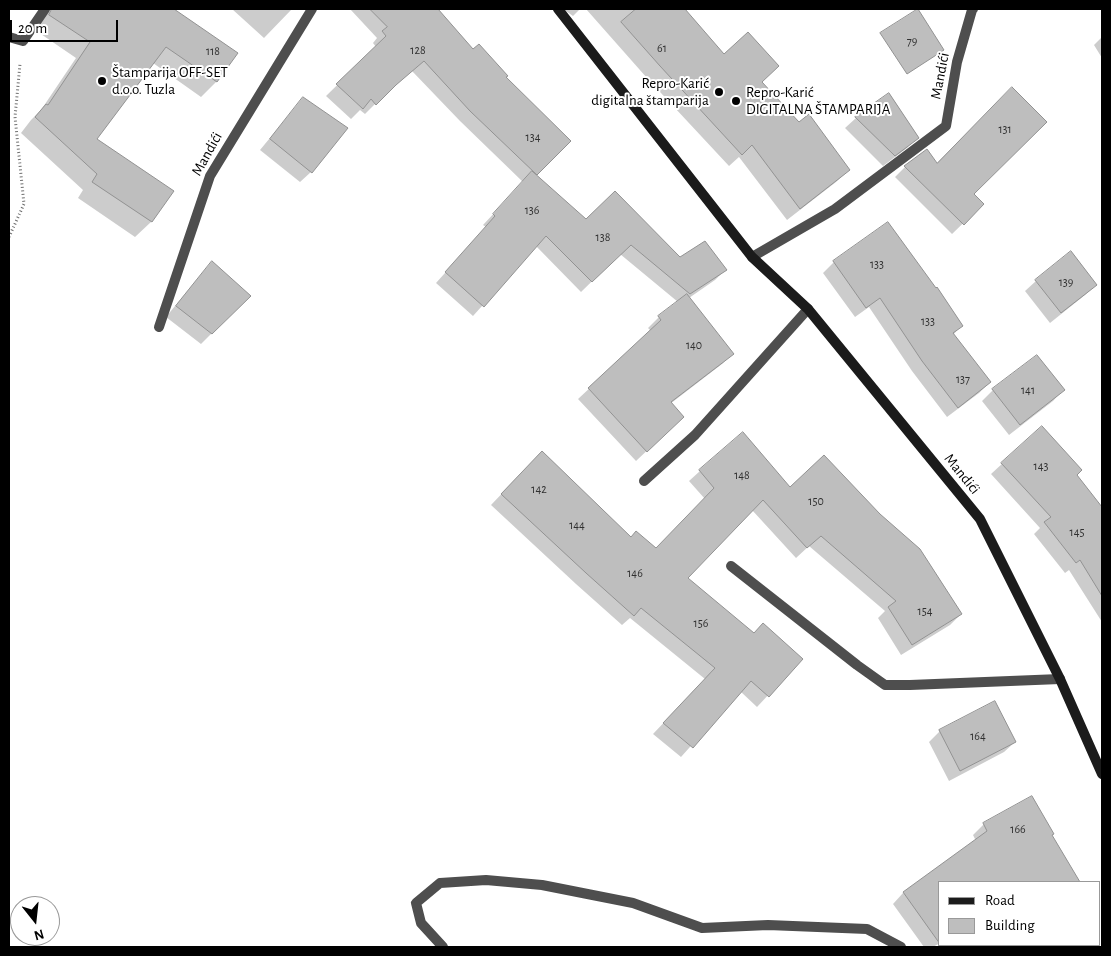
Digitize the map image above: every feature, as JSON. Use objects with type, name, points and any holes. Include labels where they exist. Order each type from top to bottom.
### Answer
[{"type":"street","points":[[9,37],[23,42],[46,9]]},
{"type":"street","name":"Mandići","points":[[159,327],[210,176],[312,9]]},
{"type":"street","name":"Mandići","points":[[558,9],[752,257],[808,309],[980,519],[1060,679],[1102,774]]},
{"type":"street","name":"Mandići","points":[[752,257],[835,209],[946,126],[958,62],[973,9]]},
{"type":"street","points":[[644,481],[694,435],[808,309]]},
{"type":"street","points":[[732,566],[885,685],[1060,679]]},
{"type":"street","points":[[443,947],[420,923],[416,903],[440,882],[486,880],[542,885],[633,903],[702,928],[768,925],[867,929],[901,947]]},
{"type":"path","points":[[9,237],[24,204],[15,117],[23,42]]},
{"type":"building","name":"Štamparija OFF-SET d.o.o. Tuzla","points":[[52,9],[174,9],[238,53],[217,82],[166,47],[97,139],[174,191],[152,222],[92,182],[97,174],[35,117],[46,104],[48,105],[90,42],[49,15]]},
{"type":"building","points":[[370,9],[438,9],[473,49],[479,44],[508,76],[506,77],[571,141],[537,175],[470,111],[424,61],[376,105],[371,99],[363,109],[336,84],[386,36],[382,31],[387,27]]},
{"type":"building","points":[[636,9],[685,9],[724,54],[748,32],[779,66],[762,82],[799,122],[809,114],[850,170],[800,209],[752,145],[742,155],[621,22]]},
{"type":"building","points":[[918,9],[944,50],[907,74],[880,33]]},
{"type":"building","points":[[1012,87],[1047,122],[974,194],[984,204],[964,225],[904,166],[927,149],[937,163]]},
{"type":"building","points":[[889,93],[919,138],[895,156],[855,117]]},
{"type":"building","points":[[303,97],[348,128],[312,173],[270,139]]},
{"type":"building","points":[[532,171],[586,219],[615,191],[680,257],[705,241],[727,270],[690,294],[631,245],[592,282],[546,236],[484,307],[445,272]]},
{"type":"building","points":[[888,222],[937,287],[963,326],[953,333],[991,382],[958,408],[922,361],[880,298],[866,308],[833,261]]},
{"type":"building","points":[[1071,251],[1097,285],[1061,313],[1035,280]]},
{"type":"building","points":[[212,261],[251,296],[212,334],[176,306]]},
{"type":"building","points":[[687,294],[734,354],[671,402],[684,417],[647,452],[588,388],[661,320],[658,316]]},
{"type":"building","points":[[1037,355],[1065,390],[1020,425],[992,389]]},
{"type":"building","points":[[1042,426],[1082,470],[1077,475],[1102,507],[1102,596],[1080,560],[1076,563],[1044,522],[1051,517],[1001,463]]},
{"type":"building","points":[[743,432],[790,487],[824,455],[880,514],[920,549],[962,614],[912,645],[888,607],[896,601],[821,536],[807,548],[763,500],[688,578],[754,633],[763,623],[803,659],[769,697],[751,681],[693,748],[663,723],[715,668],[641,608],[634,616],[501,494],[542,451],[631,537],[636,531],[656,548],[714,488],[699,470]]},
{"type":"building","points":[[995,701],[1016,742],[960,771],[939,730]]},
{"type":"building","points":[[1032,796],[1054,834],[1052,835],[1079,881],[938,881],[938,941],[903,892],[987,831],[983,823]]},
{"type":"place","name":"Štamparija OFF-SET d.o.o. Tuzla","points":[[102,81]]},
{"type":"place","name":"Repro-Karić digitalna štamparija","points":[[719,92]]},
{"type":"place","name":"Repro-Karić DIGITALNA ŠTAMPARIJA","points":[[736,101]]}]
